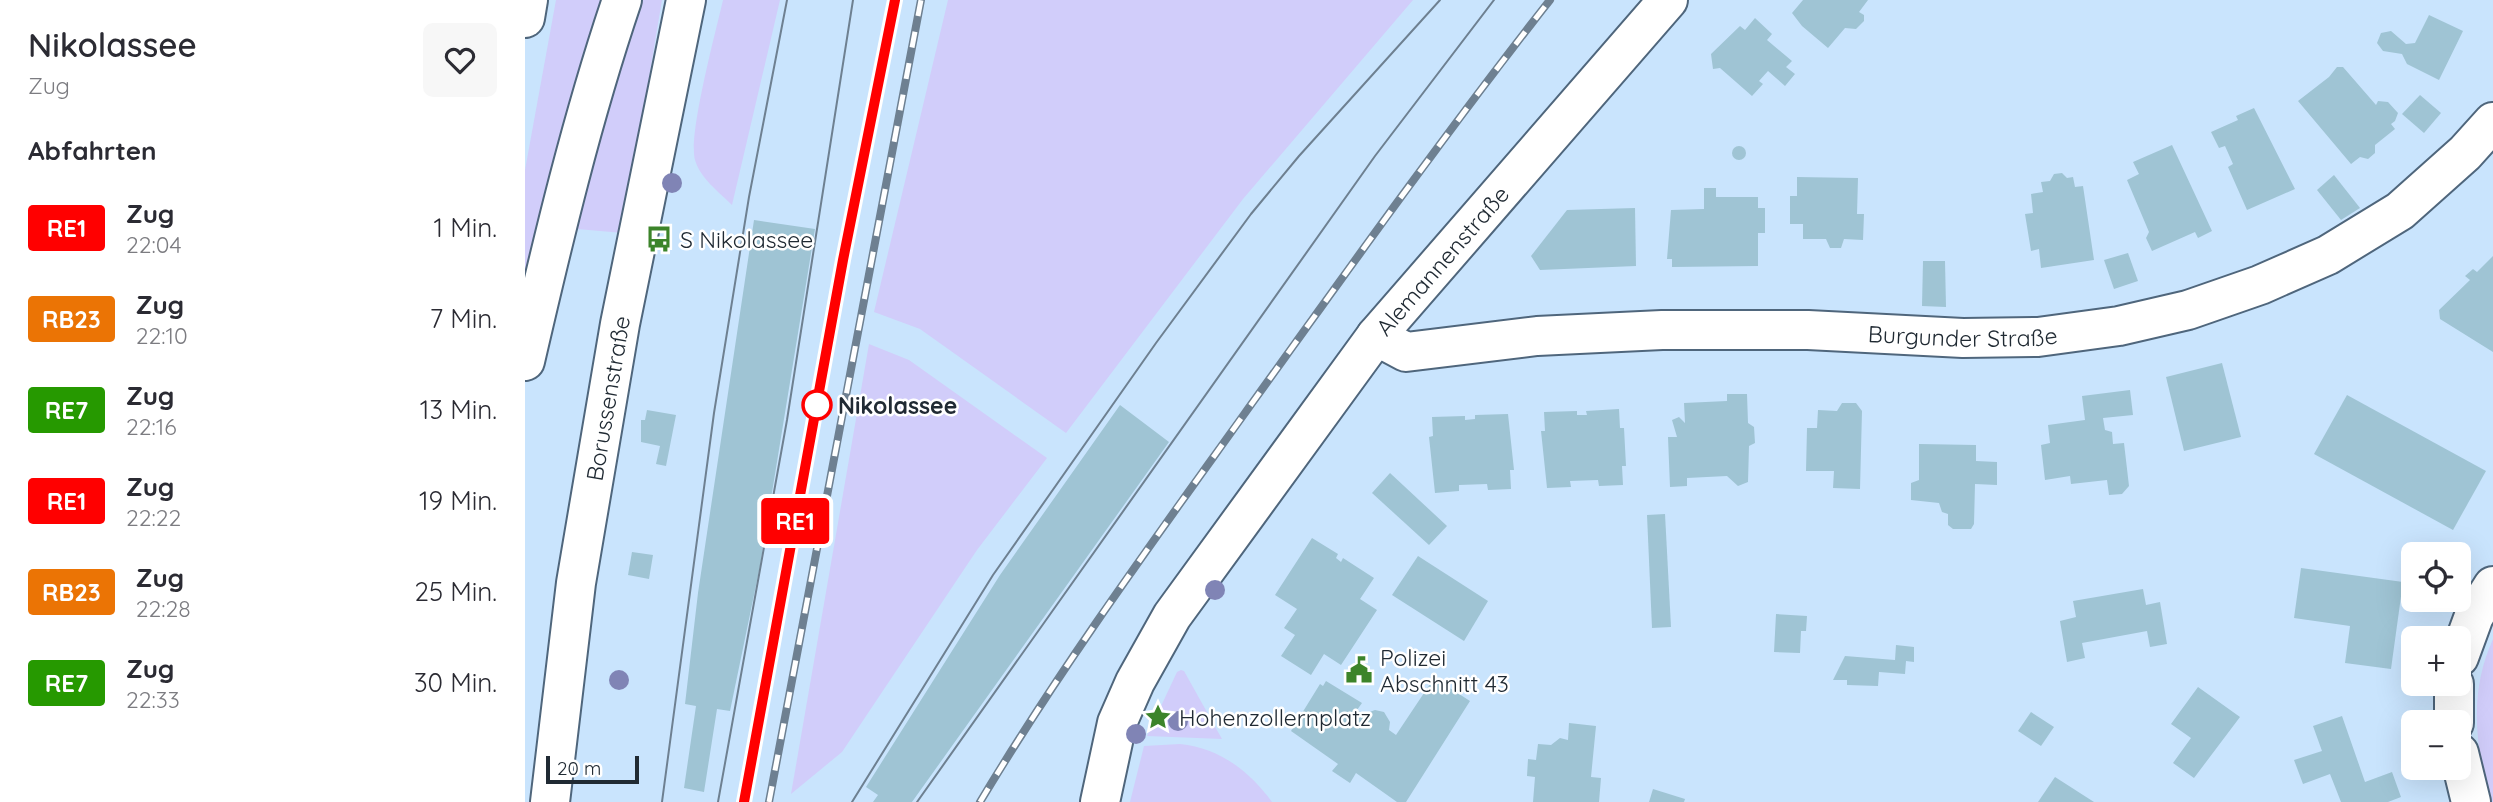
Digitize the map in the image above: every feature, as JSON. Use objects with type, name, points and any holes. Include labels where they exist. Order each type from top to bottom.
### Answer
[{"type":"main road","points":[[525,18],[528,0]]},
{"type":"main road","points":[[525,362],[554,237],[603,56],[622,0]]},
{"type":"main road","name":"Borussenstraße","points":[[550,802],[576,583],[620,324],[685,0]]},
{"type":"main road","name":"Alemannenstraße","points":[[1100,802],[1117,723],[1135,682],[1172,616],[1376,336],[1668,0]]},
{"type":"main road","name":"Burgunder Straße","points":[[1376,336],[1406,352],[1537,335],[1662,330],[1808,330],[1963,338],[2038,337],[2119,326],[2188,310],[2260,285],[2328,255],[2400,211],[2465,153],[2493,122]]},
{"type":"main road","points":[[2470,626],[2493,586]]},
{"type":"main road","points":[[2466,780],[2471,802]]},
{"type":"shaded area","points":[[556,0],[607,0],[525,306],[525,170]]},
{"type":"shaded area","points":[[640,0],[662,0],[623,233],[577,229],[608,107]]},
{"type":"shaded area","points":[[723,0],[780,0],[732,205],[697,167],[694,147],[699,107]]},
{"type":"shaded area","points":[[948,0],[1413,0],[1243,199],[1066,433],[920,329],[874,312]]},
{"type":"shaded area","points":[[869,344],[909,360],[1047,458],[977,550],[842,752],[791,794]]},
{"type":"shaded area","points":[[2493,639],[2493,802],[2490,802],[2478,740],[2477,700],[2485,659]]},
{"type":"shaded area","points":[[1181,670],[1222,739],[1147,736],[1177,672]]},
{"type":"shaded area","points":[[1180,744],[1208,750],[1221,756],[1254,780],[1272,802],[1130,802],[1144,746]]},
{"type":"building","points":[[1803,0],[1868,0],[1859,12],[1864,15],[1864,21],[1856,29],[1845,28],[1828,48],[1802,26],[1792,13]]},
{"type":"building","points":[[2429,15],[2463,31],[2439,80],[2407,64],[2402,54],[2383,51],[2377,43],[2381,33],[2391,31],[2406,44],[2415,43]]},
{"type":"building","points":[[1755,18],[1772,34],[1767,40],[1792,61],[1786,67],[1795,74],[1785,86],[1768,71],[1759,81],[1763,84],[1752,96],[1720,68],[1713,69],[1711,54],[1740,26],[1745,30]]},
{"type":"building","points":[[2337,67],[2343,67],[2376,105],[2378,101],[2388,102],[2398,113],[2391,124],[2395,129],[2375,145],[2375,153],[2368,159],[2360,157],[2351,164],[2298,101],[2329,77]]},
{"type":"building","points":[[2420,95],[2441,113],[2424,133],[2402,114]]},
{"type":"building","points":[[2254,108],[2295,189],[2247,210],[2228,167],[2233,164],[2225,146],[2219,148],[2211,132],[2238,120],[2236,116]]},
{"type":"building","points":[[2172,145],[2212,231],[2198,238],[2195,232],[2152,251],[2146,238],[2149,232],[2127,180],[2139,174],[2133,162]]},
{"type":"building","points":[[1739,146],[1744,148],[1744,158],[1739,160],[1734,158],[1732,153],[1734,148]]},
{"type":"building","points":[[2062,173],[2067,178],[2073,177],[2075,187],[2083,186],[2094,260],[2041,268],[2039,249],[2031,251],[2025,214],[2033,213],[2031,194],[2043,192],[2041,182],[2050,181],[2054,174]]},
{"type":"building","points":[[2334,175],[2360,208],[2341,220],[2317,190]]},
{"type":"building","points":[[1797,177],[1858,178],[1857,214],[1864,214],[1863,240],[1844,239],[1841,248],[1830,248],[1826,239],[1803,239],[1803,224],[1790,224],[1790,196],[1797,196]]},
{"type":"building","points":[[1704,188],[1716,188],[1716,197],[1758,197],[1758,208],[1765,208],[1765,233],[1758,233],[1758,266],[1672,267],[1672,259],[1667,259],[1671,210],[1704,209]]},
{"type":"building","points":[[1635,208],[1636,266],[1540,270],[1531,256],[1567,210]]},
{"type":"building","points":[[754,220],[815,229],[760,566],[730,711],[717,709],[704,792],[684,788],[696,706],[685,704],[698,593]]},
{"type":"building","points":[[2128,253],[2138,281],[2114,289],[2104,260]]},
{"type":"building","points":[[2493,256],[2493,352],[2440,319],[2439,310],[2470,280],[2465,276],[2473,269],[2477,272]]},
{"type":"building","points":[[1923,261],[1945,261],[1946,307],[1922,306]]},
{"type":"building","points":[[2222,363],[2241,437],[2184,451],[2166,377]]},
{"type":"building","points":[[2130,390],[2133,415],[2103,418],[2105,430],[2112,432],[2113,444],[2124,443],[2129,486],[2122,494],[2109,495],[2107,480],[2071,484],[2070,476],[2045,480],[2041,445],[2050,443],[2048,425],[2085,420],[2082,396]]},
{"type":"building","points":[[1727,394],[1747,394],[1748,423],[1754,427],[1755,443],[1749,446],[1748,482],[1738,486],[1727,476],[1687,478],[1687,486],[1670,487],[1668,437],[1677,437],[1672,420],[1679,417],[1685,423],[1684,403],[1727,401]]},
{"type":"building","points":[[2347,395],[2486,471],[2453,530],[2314,454]]},
{"type":"building","points":[[1842,403],[1856,403],[1862,411],[1860,489],[1833,488],[1834,471],[1806,471],[1807,428],[1817,428],[1818,410],[1837,411]]},
{"type":"building","points":[[1120,405],[1169,442],[912,802],[873,802],[878,795],[866,787],[1000,575]]},
{"type":"building","points":[[1619,409],[1620,428],[1624,428],[1626,466],[1622,466],[1623,485],[1599,486],[1598,480],[1570,481],[1571,487],[1547,488],[1541,431],[1545,431],[1544,412],[1577,411],[1577,415],[1587,415],[1586,411]]},
{"type":"building","points":[[647,410],[676,415],[666,466],[656,464],[660,446],[641,442],[641,420],[645,420]]},
{"type":"building","points":[[1508,414],[1514,470],[1510,470],[1511,489],[1488,490],[1487,484],[1459,485],[1459,491],[1435,493],[1429,437],[1433,436],[1432,417],[1465,416],[1465,420],[1475,419],[1475,415]]},
{"type":"building","points":[[1919,444],[1976,445],[1976,461],[1997,462],[1997,485],[1975,484],[1974,524],[1971,529],[1953,529],[1948,525],[1948,514],[1942,512],[1939,503],[1911,500],[1911,483],[1919,480]]},
{"type":"building","points":[[1390,473],[1447,526],[1429,545],[1372,493]]},
{"type":"building","points":[[1665,514],[1671,627],[1652,628],[1647,515]]},
{"type":"building","points":[[1312,538],[1338,554],[1336,558],[1341,562],[1343,558],[1374,578],[1360,599],[1377,610],[1341,665],[1324,654],[1311,675],[1281,656],[1295,635],[1284,628],[1297,609],[1275,595]]},
{"type":"building","points":[[632,552],[653,555],[649,579],[628,575]]},
{"type":"building","points":[[1418,556],[1488,601],[1464,641],[1392,595]]},
{"type":"building","points":[[2301,568],[2401,582],[2391,669],[2345,663],[2350,626],[2294,618]]},
{"type":"building","points":[[2143,589],[2146,605],[2160,602],[2167,644],[2150,647],[2147,631],[2082,643],[2085,658],[2067,662],[2060,621],[2076,617],[2073,601]]},
{"type":"building","points":[[1776,614],[1807,616],[1806,631],[1801,631],[1800,653],[1774,652]]},
{"type":"building","points":[[1896,645],[1914,647],[1914,662],[1906,661],[1905,674],[1879,672],[1878,686],[1847,685],[1847,680],[1833,680],[1845,656],[1895,660]]},
{"type":"building","points":[[1434,678],[1470,701],[1406,802],[1397,802],[1356,773],[1350,783],[1332,771],[1338,764],[1291,731],[1320,684],[1323,686],[1326,681],[1362,703],[1357,710],[1364,714],[1375,710],[1384,712],[1390,722],[1389,730],[1396,735]]},
{"type":"building","points":[[2198,687],[2240,717],[2194,778],[2173,763],[2191,738],[2171,724]]},
{"type":"building","points":[[2031,712],[2054,727],[2041,746],[2018,731]]},
{"type":"building","points":[[2342,716],[2365,782],[2392,772],[2401,797],[2388,802],[2341,802],[2330,774],[2303,784],[2294,760],[2322,751],[2313,726]]},
{"type":"building","points":[[1569,723],[1596,726],[1591,777],[1601,778],[1599,802],[1533,802],[1535,777],[1527,776],[1528,759],[1536,760],[1538,744],[1551,745],[1560,738],[1568,740]]},
{"type":"building","points":[[2055,777],[2094,802],[2038,802]]},
{"type":"building","points":[[1653,789],[1685,799],[1684,802],[1649,802]]},
{"type":"tram line","points":[[662,802],[714,413],[749,197],[787,0]]},
{"type":"tram line","points":[[718,802],[787,420],[853,0]]},
{"type":"tram line","points":[[852,802],[993,575],[1156,343],[1251,214],[1299,156],[1440,0]]},
{"type":"tram line","points":[[917,802],[1375,156],[1494,0]]},
{"type":"railway","points":[[744,802],[843,260],[895,0]]},
{"type":"railway","points":[[769,802],[921,0]]},
{"type":"railway","points":[[980,802],[1075,653],[1143,556],[1395,205],[1550,0]]},
{"type":"train","name":"RE1","points":[[744,802],[843,260],[895,0]]},
{"type":"place","name":"S Nikolassee","points":[[659,239]]},
{"type":"place","name":"Nikolassee","points":[[817,405]]},
{"type":"place","name":"Polizei Abschnitt 43","points":[[1359,670]]},
{"type":"place","name":"Hohenzollernplatz","points":[[1158,717]]}]
